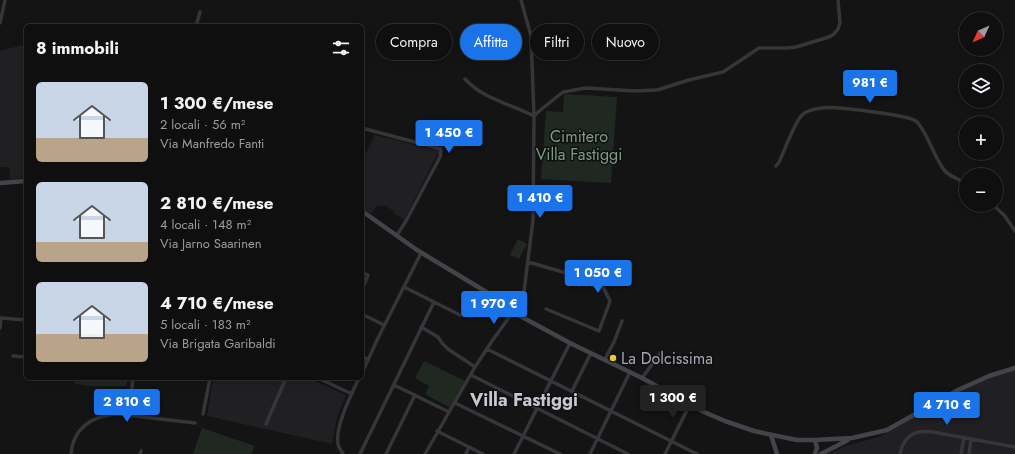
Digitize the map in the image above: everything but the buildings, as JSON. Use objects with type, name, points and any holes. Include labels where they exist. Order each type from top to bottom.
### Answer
[{"type":"street","points":[[0,23],[5,0]]},
{"type":"street","points":[[424,454],[475,367],[522,299],[533,220],[534,116],[531,36],[521,0]]},
{"type":"street","points":[[534,116],[564,92],[586,88],[635,91],[657,90],[689,80],[723,72],[759,48],[796,47],[829,37],[834,34],[840,24],[838,0]]},
{"type":"street","points":[[197,24],[200,12]]},
{"type":"street","points":[[465,80],[480,92],[534,116]]},
{"type":"street","points":[[776,166],[802,114],[810,110],[824,108],[877,112],[913,119],[919,126],[946,173],[959,180]]},
{"type":"street","points":[[364,129],[441,149],[440,157],[397,235]]},
{"type":"street","points":[[0,183],[24,181]]},
{"type":"street","points":[[364,212],[421,253],[493,296],[520,316],[690,404],[725,421],[754,431],[797,440],[815,440],[852,438],[887,430],[958,390],[988,376],[1015,368]]},
{"type":"street","points":[[1001,212],[1015,230]]},
{"type":"street","points":[[364,369],[384,325],[421,253]]},
{"type":"street","points":[[528,262],[601,283],[610,301],[599,331],[546,309]]},
{"type":"street","points":[[364,273],[368,275],[364,285]]},
{"type":"street","points":[[404,287],[460,315]]},
{"type":"street","points":[[360,454],[434,302]]},
{"type":"street","points":[[364,315],[384,325]]},
{"type":"street","points":[[0,328],[1,318],[24,320]]},
{"type":"street","points":[[605,359],[614,342],[622,321]]},
{"type":"street","points":[[422,327],[438,337],[448,349],[475,367]]},
{"type":"street","points":[[514,454],[570,343]]},
{"type":"street","points":[[487,349],[695,454]]},
{"type":"street","points":[[642,378],[661,352]]},
{"type":"street","points":[[572,391],[591,353]]},
{"type":"street","points":[[13,356],[24,357]]},
{"type":"street","points":[[364,357],[368,360]]},
{"type":"street","points":[[590,454],[630,372]]},
{"type":"street","points":[[471,375],[628,454]]},
{"type":"street","points":[[129,415],[133,380]]},
{"type":"street","points":[[203,414],[210,380]]},
{"type":"street","points":[[266,424],[285,380]]},
{"type":"street","points":[[322,380],[352,394]]},
{"type":"street","points":[[343,454],[337,438],[342,417],[358,380]]},
{"type":"street","points":[[394,385],[449,412]]},
{"type":"street","points":[[386,454],[415,395]]},
{"type":"street","points":[[455,403],[560,454]]},
{"type":"street","points":[[665,454],[690,404]]},
{"type":"street","points":[[71,454],[71,447],[76,436],[84,426],[106,414],[129,415],[195,423]]},
{"type":"street","points":[[437,431],[483,454]]},
{"type":"street","points":[[900,454],[901,447],[906,440],[919,431],[964,437],[1015,447]]},
{"type":"street","points":[[771,435],[777,454]]},
{"type":"street","points":[[961,454],[964,437]]},
{"type":"street","points":[[821,454],[852,438]]},
{"type":"street","points":[[969,454],[971,439]]},
{"type":"street","points":[[815,440],[817,448],[815,454]]},
{"type":"street","points":[[466,454],[470,447]]},
{"type":"shaded area","points":[[24,45],[24,178],[10,179],[9,167],[0,167],[0,51]]},
{"type":"shaded area","points":[[375,135],[439,151],[404,220],[384,205],[382,207],[377,205],[371,214],[364,209],[364,157]]},
{"type":"shaded area","points":[[1015,369],[1015,454],[828,454],[845,446],[879,437],[959,391],[989,377]]},
{"type":"shaded area","points":[[213,380],[312,380],[346,395],[337,417],[332,444],[207,416]]},
{"type":"green space","name":"Cimitero Villa Fastiggi","points":[[564,94],[617,97],[611,183],[541,179],[546,111],[563,112]]},
{"type":"green space","points":[[518,239],[527,244],[519,259],[510,255]]},
{"type":"green space","points":[[424,361],[465,381],[450,408],[425,394],[429,386],[415,378]]},
{"type":"green space","points":[[76,380],[128,380],[126,386],[91,386],[75,384]]},
{"type":"green space","points":[[202,428],[255,446],[251,454],[193,454]]},
{"type":"place","name":"La Dolcissima","points":[[613,358]]},
{"type":"district","name":"Villa Fastiggi","points":[[524,400]]}]
